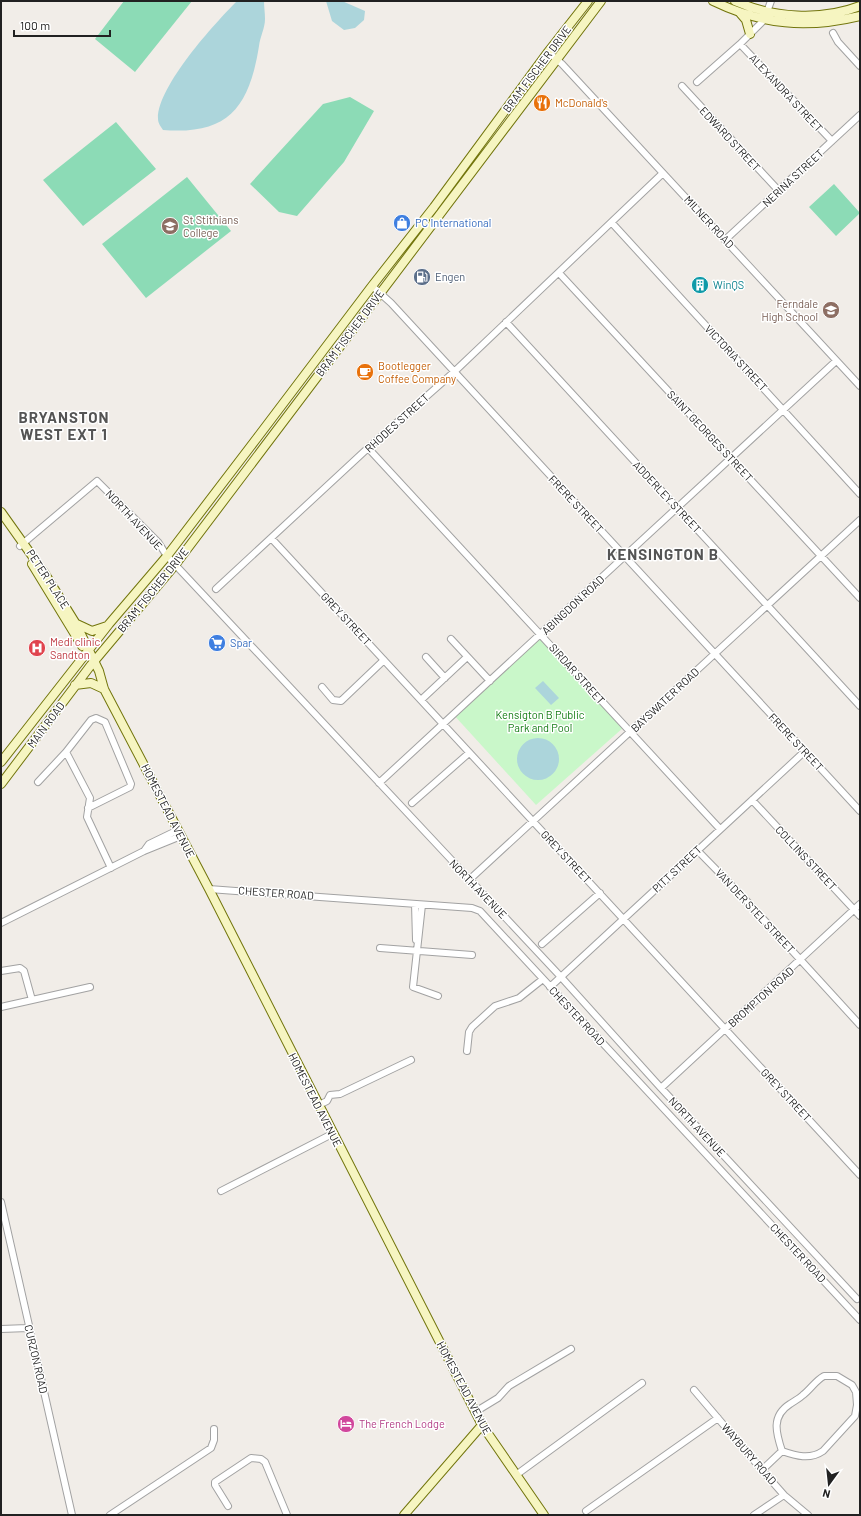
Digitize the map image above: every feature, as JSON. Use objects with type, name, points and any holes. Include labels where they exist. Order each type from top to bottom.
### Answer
[{"type":"main road","name":"BRAM FISCHER DRIVE","points":[[88,652],[109,624],[166,556],[434,207],[548,52],[588,1]]},
{"type":"main road","name":"BRAM FISCHER DRIVE","points":[[93,663],[175,565],[509,125],[556,59],[601,1]]},
{"type":"main road","points":[[713,1],[740,13],[765,16],[804,16],[831,13],[860,6]]},
{"type":"main road","points":[[736,1],[765,16],[787,23],[822,24],[860,16]]},
{"type":"main road","points":[[740,13],[746,20],[750,34]]},
{"type":"main road","name":"PETER PLACE","points":[[1,512],[88,652]]},
{"type":"main road","name":"PETER PLACE","points":[[1,519],[22,545],[76,624],[88,652]]},
{"type":"main road","points":[[76,624],[92,631],[101,629],[109,624]]},
{"type":"main road","name":"HOMESTEAD AVENUE","points":[[88,652],[96,675],[100,677],[104,689],[209,889],[332,1134],[475,1412],[482,1425],[544,1515]]},
{"type":"main road","name":"MAIN ROAD","points":[[1,762],[88,652]]},
{"type":"main road","name":"MAIN ROAD","points":[[1,784],[93,663]]},
{"type":"main road","points":[[75,685],[92,683],[104,689]]},
{"type":"main road","points":[[404,1515],[482,1425]]},
{"type":"street","points":[[765,16],[771,1]]},
{"type":"street","name":"ALEXANDRA STREET","points":[[696,82],[740,44],[765,16]]},
{"type":"street","points":[[834,33],[838,42],[860,66]]},
{"type":"street","name":"ALEXANDRA STREET","points":[[740,44],[832,141]]},
{"type":"street","name":"MILNER ROAD","points":[[548,52],[663,173],[860,386]]},
{"type":"street","name":"EDWARD STREET","points":[[682,86],[779,191]]},
{"type":"street","name":"NERINA STREET","points":[[725,240],[860,115]]},
{"type":"street","name":"RHODES STREET","points":[[216,589],[368,448],[454,372],[663,173]]},
{"type":"street","name":"VICTORIA STREET","points":[[612,223],[860,494]]},
{"type":"street","name":"SAINT GEORGES STREET","points":[[559,273],[860,598]]},
{"type":"street","name":"FRERE STREET","points":[[372,286],[626,557],[860,812]]},
{"type":"street","name":"ADDERLEY STREET","points":[[506,322],[860,706]]},
{"type":"street","name":"ABINGDON ROAD","points":[[379,783],[626,557],[676,507],[731,459],[836,361]]},
{"type":"street","name":"SIRDAR STREET","points":[[368,448],[720,829]]},
{"type":"street","name":"NORTH AVENUE","points":[[22,545],[97,480],[158,542],[166,556],[469,880],[561,976],[661,1088],[859,1298]]},
{"type":"street","name":"BAYSWATER ROAD","points":[[469,880],[860,520]]},
{"type":"street","name":"GREY STREET","points":[[271,538],[860,1175]]},
{"type":"street","points":[[451,639],[490,681]]},
{"type":"street","points":[[426,657],[445,678]]},
{"type":"street","points":[[421,700],[467,657]]},
{"type":"street","points":[[322,687],[333,700],[341,701],[384,660]]},
{"type":"street","points":[[38,782],[66,752],[91,720],[96,718],[101,719],[104,722],[131,780],[130,787],[88,808]]},
{"type":"street","points":[[66,752],[90,798],[87,817],[111,868]]},
{"type":"street","name":"PITT STREET","points":[[550,987],[804,752]]},
{"type":"street","points":[[412,803],[469,753]]},
{"type":"street","name":"COLLINS STREET","points":[[752,800],[860,916]]},
{"type":"street","points":[[2,920],[111,868],[179,833]]},
{"type":"street","name":"VAN DER STEL STREET","points":[[697,850],[744,898],[860,1025]]},
{"type":"street","name":"CHESTER ROAD","points":[[209,889],[472,908],[480,911],[860,1320]]},
{"type":"street","points":[[542,944],[600,893]]},
{"type":"street","points":[[419,904],[417,949],[413,987],[438,996]]},
{"type":"street","name":"BROMPTON ROAD","points":[[661,1088],[860,904]]},
{"type":"street","points":[[380,948],[417,949],[472,955]]},
{"type":"street","points":[[1,972],[20,968],[24,971],[32,1000]]},
{"type":"street","points":[[467,1051],[469,1032],[472,1027],[495,1006],[520,998],[543,979]]},
{"type":"street","points":[[1,1007],[90,987]]},
{"type":"street","points":[[319,1106],[327,1101],[333,1101],[340,1094],[411,1060]]},
{"type":"street","points":[[221,1191],[332,1134]]},
{"type":"street","name":"CURZON ROAD","points":[[1,1202],[28,1328],[72,1515]]},
{"type":"street","points":[[849,1308],[859,1298]]},
{"type":"street","points":[[1,1329],[28,1328]]},
{"type":"street","points":[[475,1412],[498,1398],[509,1386],[571,1348]]},
{"type":"street","points":[[824,1376],[837,1376],[852,1385],[857,1397],[855,1416],[823,1451],[818,1454],[802,1457],[782,1451],[777,1433],[776,1420],[778,1415],[788,1405],[803,1396],[824,1376]]},
{"type":"street","points":[[516,1475],[642,1383]]},
{"type":"street","name":"WAYBURY ROAD","points":[[694,1390],[784,1495],[808,1515]]},
{"type":"street","points":[[586,1511],[718,1418]]},
{"type":"street","points":[[110,1515],[211,1448],[214,1440],[214,1428]]},
{"type":"street","points":[[762,1470],[782,1451]]},
{"type":"street","points":[[228,1506],[215,1485],[215,1482],[251,1458],[255,1458],[265,1462],[286,1515]]},
{"type":"street","points":[[754,1515],[784,1495]]},
{"type":"green space","points":[[124,1],[192,1],[135,72],[95,39]]},
{"type":"green space","points":[[350,97],[374,111],[344,162],[297,216],[279,212],[250,184],[323,104]]},
{"type":"green space","points":[[116,122],[156,169],[83,226],[43,180]]},
{"type":"green space","points":[[187,177],[231,231],[146,298],[102,244]]},
{"type":"green space","points":[[834,184],[860,213],[836,236],[809,207]]},
{"type":"green space","name":"Kensigton B Public Park and Pool","points":[[540,631],[624,727],[536,805],[452,713]]},
{"type":"water","points":[[237,1],[264,1],[265,17],[255,68],[249,86],[241,101],[232,113],[219,122],[204,128],[163,130],[158,119],[160,106],[176,74],[202,40]]},
{"type":"water","points":[[326,1],[342,1],[365,11],[364,20],[355,28],[344,30],[332,21]]},
{"type":"water","points":[[543,681],[559,698],[551,705],[535,688]]},
{"type":"water","points":[[538,738],[553,744],[559,759],[553,774],[538,780],[523,774],[517,759],[523,744]]},
{"type":"place","name":"McDonald's","points":[[542,103]]},
{"type":"place","name":"PC International","points":[[402,223]]},
{"type":"place","name":"St Stithians College","points":[[170,226]]},
{"type":"place","name":"Engen","points":[[422,277]]},
{"type":"place","name":"WinQS","points":[[700,285]]},
{"type":"place","name":"Ferndale High School","points":[[831,310]]},
{"type":"place","name":"Bootlegger Coffee Company","points":[[365,372]]},
{"type":"place","name":"Spar","points":[[217,643]]},
{"type":"place","name":"Medi clinic Sandton","points":[[37,648]]},
{"type":"place","name":"The French Lodge","points":[[346,1424]]},
{"type":"district","name":"BRYANSTON WEST EXT 1","points":[[64,426]]},
{"type":"district","name":"KENSINGTON B","points":[[663,555]]}]
